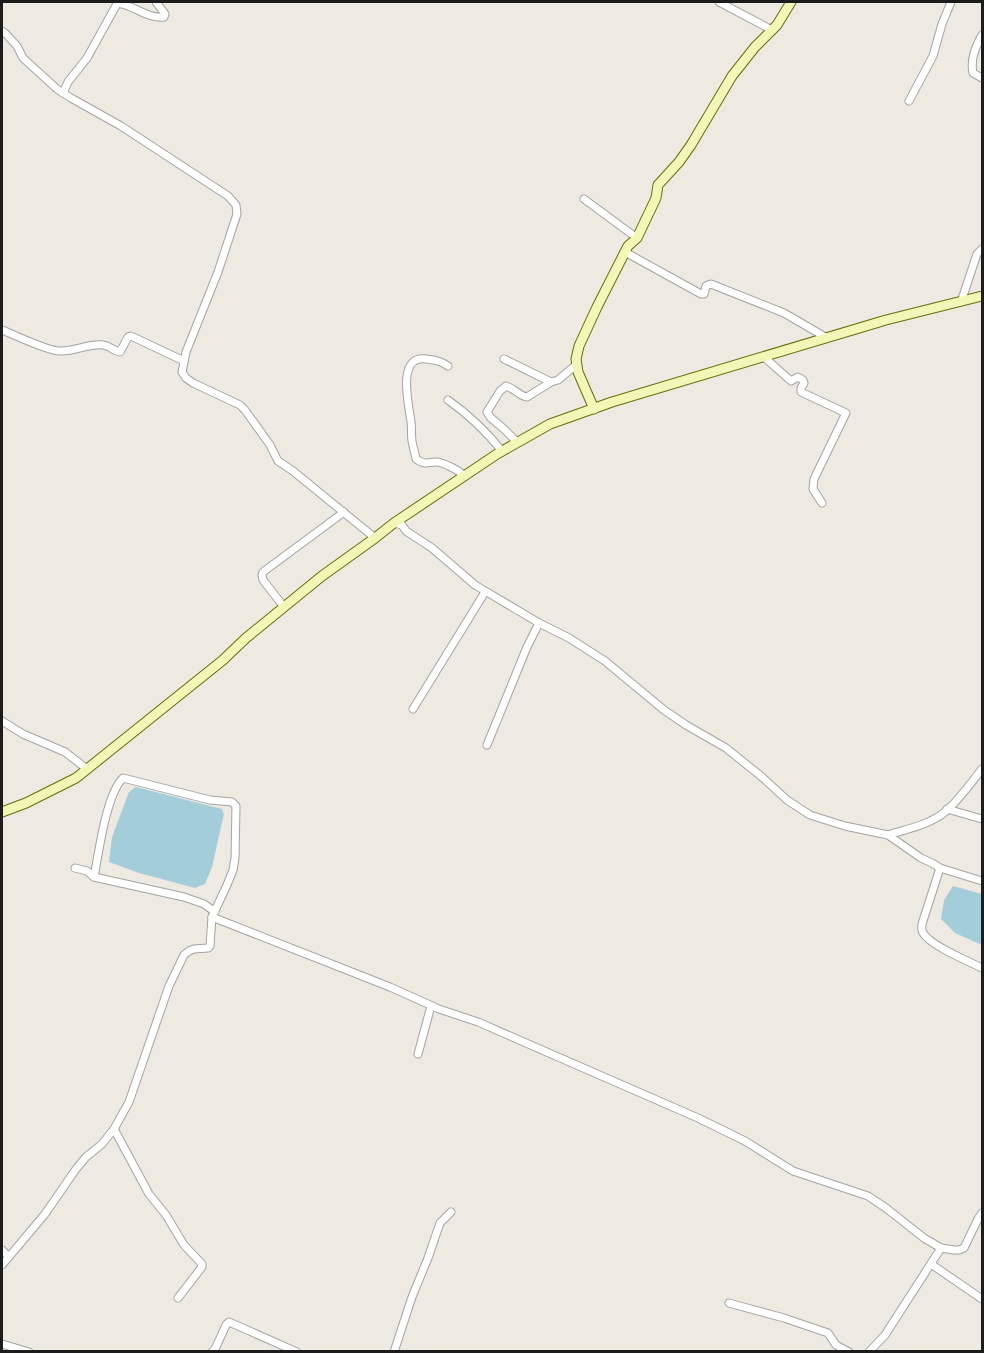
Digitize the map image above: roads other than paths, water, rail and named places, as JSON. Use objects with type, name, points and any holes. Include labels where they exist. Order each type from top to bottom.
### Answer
[{"type":"street","points":[[63,93],[68,82],[87,57],[118,2],[145,15],[164,17],[164,11],[156,2]]},
{"type":"street","points":[[720,2],[772,30]]},
{"type":"street","points":[[594,409],[576,365],[579,346],[628,246],[638,238],[656,198],[658,185],[691,145],[742,62],[772,30],[791,2]]},
{"type":"street","points":[[909,101],[933,56],[951,2]]},
{"type":"street","points":[[2,31],[17,46],[22,58],[63,93],[122,126],[228,196],[236,205],[237,214],[234,224],[183,361],[182,372],[186,378],[240,405],[270,445],[278,461],[375,538]]},
{"type":"street","points":[[982,35],[974,51],[971,66],[973,73],[982,78]]},
{"type":"street","points":[[584,199],[638,238]]},
{"type":"street","points":[[961,302],[977,254],[982,249]]},
{"type":"street","points":[[625,252],[701,294],[704,294],[706,286],[711,284],[784,313],[827,338]]},
{"type":"street","points":[[2,812],[76,777],[223,660],[246,638],[322,576],[394,523],[464,476],[550,424],[886,320],[982,296]]},
{"type":"street","points":[[2,330],[59,351],[99,344],[120,352],[126,340],[131,336],[183,361]]},
{"type":"street","points":[[764,357],[791,381],[798,377],[803,380],[801,392],[846,413],[814,479],[813,489],[822,503]]},
{"type":"street","points":[[448,366],[440,361],[422,358],[410,365],[406,386],[412,440],[418,461],[443,464],[460,470],[464,476]]},
{"type":"street","points":[[504,360],[551,382]]},
{"type":"street","points":[[517,442],[488,415],[488,410],[500,392],[506,386],[527,398],[558,380],[576,365]]},
{"type":"street","points":[[448,400],[487,432],[502,451]]},
{"type":"street","points":[[284,607],[263,580],[263,572],[344,512]]},
{"type":"street","points":[[394,523],[402,525],[406,531],[432,548],[466,579],[485,592],[569,638],[605,661],[664,710],[726,748],[787,800],[810,815],[888,836],[940,868],[982,881]]},
{"type":"street","points":[[413,709],[485,592]]},
{"type":"street","points":[[487,745],[539,623]]},
{"type":"street","points":[[2,721],[23,734],[65,752],[87,769]]},
{"type":"street","points":[[888,836],[931,820],[947,809],[982,769]]},
{"type":"street","points":[[2,1264],[45,1214],[76,1169],[114,1129],[129,1102],[166,993],[184,955],[189,951],[210,946],[213,915],[233,870],[236,806],[232,802],[210,800],[123,778],[110,803],[94,877]]},
{"type":"street","points":[[947,809],[982,819]]},
{"type":"street","points":[[75,868],[94,877],[184,897],[204,904],[213,915],[322,962],[390,987],[431,1006],[478,1022],[698,1118],[745,1141],[793,1171],[868,1196],[941,1248],[954,1250],[964,1248],[982,1213]]},
{"type":"street","points":[[940,868],[921,929],[942,948],[982,968]]},
{"type":"street","points":[[418,1054],[431,1006]]},
{"type":"street","points":[[114,1129],[149,1194],[166,1215],[184,1245],[202,1264],[178,1298]]},
{"type":"street","points":[[394,1352],[440,1222],[451,1212]]},
{"type":"street","points":[[869,1352],[885,1335],[941,1248]]},
{"type":"street","points":[[2,1250],[8,1256]]},
{"type":"street","points":[[931,1264],[982,1299]]},
{"type":"street","points":[[729,1303],[828,1333],[836,1345],[849,1352]]},
{"type":"street","points":[[212,1352],[229,1322],[297,1352]]},
{"type":"street","points":[[2,1344],[29,1352]]},
{"type":"water","points":[[136,787],[222,809],[224,815],[212,867],[205,884],[195,888],[139,873],[109,862],[112,837],[129,792]]},
{"type":"water","points":[[953,886],[982,894],[982,945],[955,933],[941,919],[944,900]]}]
